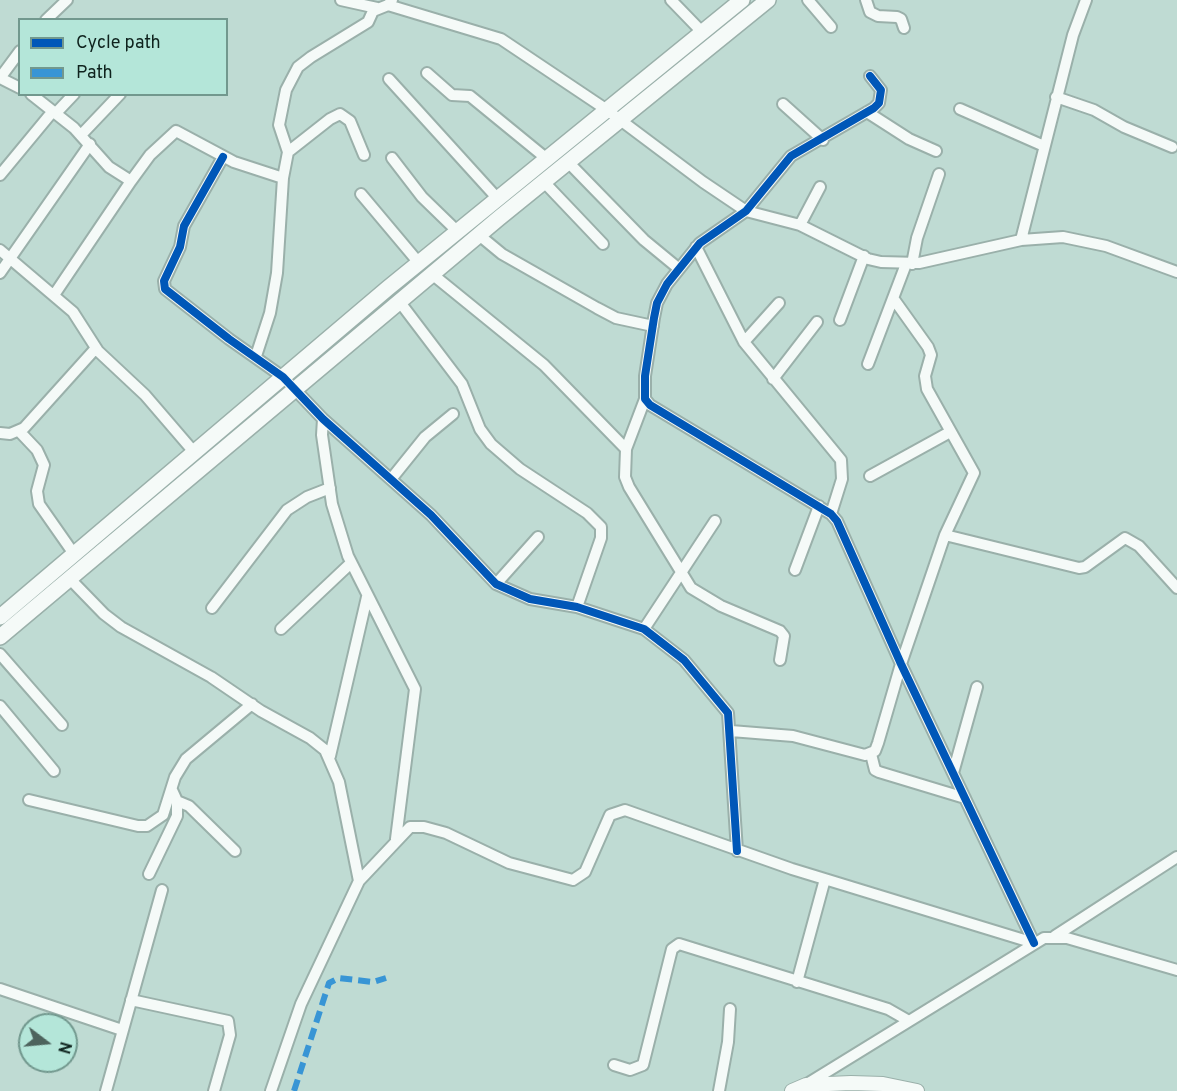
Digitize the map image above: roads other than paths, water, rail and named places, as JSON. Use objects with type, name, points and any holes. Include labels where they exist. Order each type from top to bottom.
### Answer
[{"type":"main road","points":[[0,617],[457,231],[742,0]]},
{"type":"main road","points":[[0,638],[399,301],[768,0]]},
{"type":"street","points":[[48,18],[67,0]]},
{"type":"street","points":[[671,0],[703,33]]},
{"type":"street","points":[[808,0],[831,27]]},
{"type":"street","points":[[866,0],[870,12],[878,16],[897,17],[901,19],[904,28]]},
{"type":"street","points":[[1020,240],[1073,35],[1086,0]]},
{"type":"street","points":[[345,1],[377,8],[390,3],[501,39],[607,110],[746,211],[800,225],[881,262],[909,264],[1020,240],[1063,237],[1106,246],[1177,272]]},
{"type":"street","points":[[256,356],[273,304],[283,178],[288,152],[279,125],[280,112],[298,68],[320,49],[368,22],[377,8]]},
{"type":"street","points":[[18,54],[2,82],[18,87]]},
{"type":"street","points":[[427,73],[452,95],[470,96],[547,159]]},
{"type":"street","points":[[780,660],[784,636],[780,631],[700,595],[691,588],[629,487],[625,477],[626,449],[645,399],[645,376],[657,303],[678,268],[696,247],[746,211],[791,156],[823,140],[879,103],[881,90],[870,76]]},
{"type":"street","points":[[389,79],[498,199]]},
{"type":"street","points":[[34,96],[81,135],[109,167],[130,181]]},
{"type":"street","points":[[0,175],[72,96]]},
{"type":"street","points":[[81,135],[118,96]]},
{"type":"street","points":[[1056,97],[1094,110],[1124,127],[1172,147]]},
{"type":"street","points":[[783,104],[823,140]]},
{"type":"street","points":[[960,109],[1044,146]]},
{"type":"street","points":[[867,112],[909,139],[936,151]]},
{"type":"street","points":[[288,152],[330,119],[340,114],[350,121],[364,155]]},
{"type":"street","points":[[54,295],[130,181],[150,155],[176,131],[223,157],[283,178]]},
{"type":"street","points":[[0,273],[90,144]]},
{"type":"street","points":[[223,157],[184,226],[180,247],[163,285],[199,316],[283,376],[323,419],[431,515],[496,584],[530,599],[577,606],[644,629],[684,660],[728,713],[737,850]]},
{"type":"street","points":[[392,158],[422,197],[457,231]]},
{"type":"street","points":[[567,162],[644,240],[678,268]]},
{"type":"street","points":[[868,364],[893,298],[909,264],[939,174]]},
{"type":"street","points":[[544,182],[603,244]]},
{"type":"street","points":[[800,225],[820,187]]},
{"type":"street","points":[[361,194],[419,263]]},
{"type":"street","points":[[479,235],[502,254],[616,318],[653,326]]},
{"type":"street","points":[[696,247],[744,342],[841,460],[842,479],[831,514]]},
{"type":"street","points":[[0,250],[73,312],[96,348],[145,395],[194,452]]},
{"type":"street","points":[[840,320],[864,256]]},
{"type":"street","points":[[432,274],[544,365],[626,449]]},
{"type":"street","points":[[893,298],[928,347],[931,355],[925,382],[974,473],[945,535],[901,664],[878,744],[871,754],[875,770],[879,772],[965,798]]},
{"type":"street","points":[[399,301],[462,384],[480,429],[491,444],[520,469],[587,513],[601,527],[601,538],[577,606]]},
{"type":"street","points":[[744,342],[779,303]]},
{"type":"street","points":[[773,379],[817,322]]},
{"type":"street","points":[[0,433],[19,431],[96,348]]},
{"type":"street","points":[[645,399],[650,405],[819,506],[831,514],[842,529],[901,664],[1034,943]]},
{"type":"street","points":[[392,478],[425,438],[453,414]]},
{"type":"street","points":[[323,419],[322,435],[332,504],[351,562],[415,689],[396,839]]},
{"type":"street","points":[[19,431],[37,450],[44,465],[37,491],[39,504],[74,554]]},
{"type":"street","points":[[870,476],[950,432]]},
{"type":"street","points":[[212,608],[287,510],[307,497],[330,488]]},
{"type":"street","points":[[795,570],[819,506]]},
{"type":"street","points":[[644,629],[715,520]]},
{"type":"street","points":[[945,535],[1079,568],[1085,567],[1125,538],[1138,546],[1177,588]]},
{"type":"street","points":[[496,584],[538,537]]},
{"type":"street","points":[[281,629],[351,562]]},
{"type":"street","points":[[70,579],[104,614],[121,627],[211,676],[252,704],[310,738],[330,756],[339,782],[359,881]]},
{"type":"street","points":[[330,756],[368,597]]},
{"type":"street","points":[[0,654],[62,725]]},
{"type":"street","points":[[953,773],[977,687]]},
{"type":"street","points":[[29,800],[138,826],[147,826],[163,815],[179,769],[186,759],[252,704]]},
{"type":"street","points":[[0,706],[54,771]]},
{"type":"street","points":[[730,731],[793,736],[852,753],[871,754]]},
{"type":"street","points":[[149,874],[175,822],[177,801],[172,790]]},
{"type":"street","points":[[177,801],[189,806],[235,851]]},
{"type":"street","points":[[270,1091],[301,1004],[359,881],[396,839],[410,827],[424,827],[446,833],[509,862],[573,880],[585,872],[610,815],[625,810],[825,879],[1034,943]]},
{"type":"street","points":[[792,1091],[1034,943],[1055,936],[1177,857]]},
{"type":"street","points":[[797,982],[825,879]]},
{"type":"street","points":[[106,1091],[162,890]]},
{"type":"street","points":[[1055,936],[1177,970]]},
{"type":"street","points":[[614,1065],[630,1070],[643,1065],[675,945],[692,946],[797,982],[888,1009],[909,1021]]},
{"type":"street","points":[[0,989],[123,1030]]},
{"type":"street","points":[[132,1000],[228,1021],[230,1035],[215,1091]]},
{"type":"street","points":[[719,1091],[728,1042],[730,1009]]},
{"type":"street","points":[[806,1084],[883,1084],[917,1091]]}]
